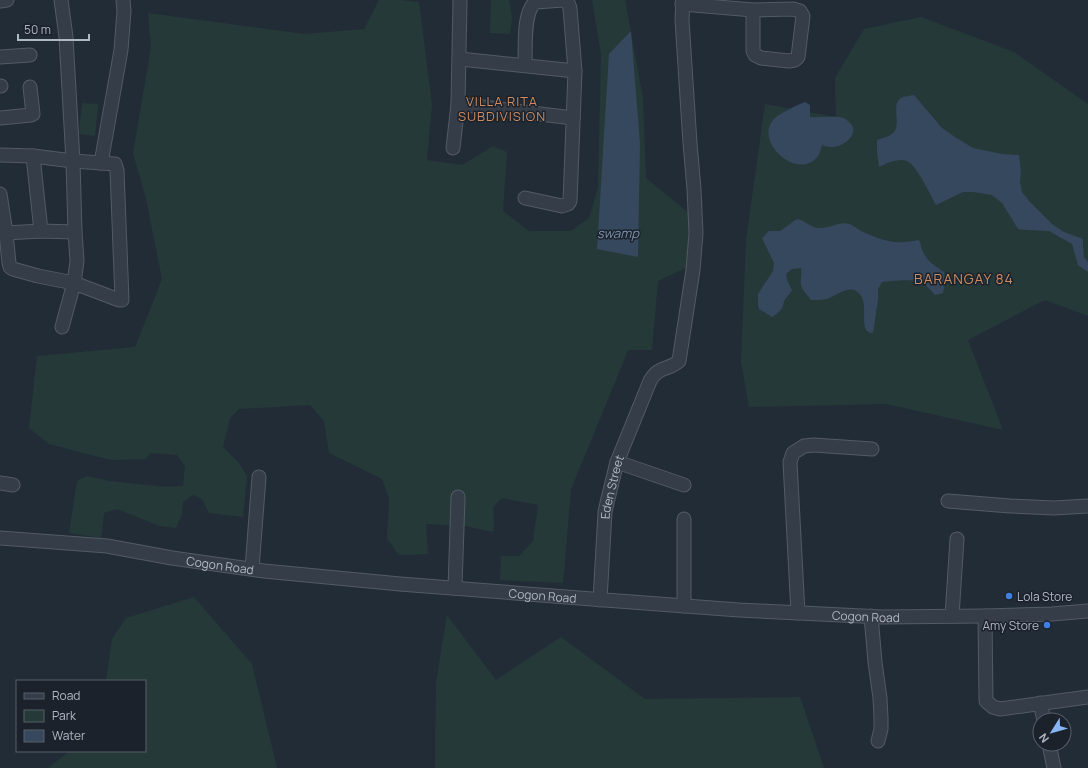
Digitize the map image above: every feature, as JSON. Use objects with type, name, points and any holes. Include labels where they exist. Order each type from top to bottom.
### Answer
[{"type":"street","points":[[0,1],[7,0]]},
{"type":"street","points":[[61,0],[66,37],[74,232],[77,261],[74,283],[62,327]]},
{"type":"street","points":[[101,163],[121,50],[124,11],[122,0]]},
{"type":"street","points":[[453,148],[458,104],[460,0]]},
{"type":"street","points":[[525,65],[526,20],[532,4],[536,2],[564,0],[568,3],[570,8],[575,71],[570,201],[568,204],[562,206],[525,198]]},
{"type":"street","points":[[683,2],[753,10],[793,8],[800,11],[803,16],[798,57],[795,60],[790,61],[761,58],[755,55],[753,51],[753,10]]},
{"type":"street","name":"Eden Street","points":[[600,600],[605,512],[617,462],[654,374],[659,370],[675,364],[679,360],[693,270],[696,233],[682,20],[683,2]]},
{"type":"street","points":[[0,57],[30,56]]},
{"type":"street","points":[[460,59],[575,71]]},
{"type":"street","points":[[0,118],[33,114],[30,87]]},
{"type":"street","points":[[458,104],[573,118]]},
{"type":"street","points":[[0,155],[33,156],[115,164],[122,300],[74,283],[13,269],[10,267],[0,194]]},
{"type":"street","points":[[33,156],[41,231]]},
{"type":"street","points":[[6,233],[41,231],[74,232]]},
{"type":"street","points":[[798,613],[790,462],[793,453],[804,446],[814,445],[872,449]]},
{"type":"street","points":[[617,462],[684,485]]},
{"type":"street","points":[[252,570],[259,477]]},
{"type":"street","points":[[0,483],[13,485]]},
{"type":"street","points":[[455,588],[458,497]]},
{"type":"street","points":[[948,502],[1054,508],[1088,506]]},
{"type":"street","points":[[684,519],[684,606]]},
{"type":"street","name":"Cogon Road","points":[[0,538],[108,546],[172,558],[252,570],[400,584],[684,606],[871,616],[985,616],[1052,614],[1088,611]]},
{"type":"street","points":[[952,616],[957,539]]},
{"type":"street","points":[[871,616],[880,698],[881,729],[878,741]]},
{"type":"street","points":[[985,616],[986,701],[993,707],[1000,709],[1088,697]]},
{"type":"street","points":[[1040,703],[1042,712]]},
{"type":"street","points":[[1051,752],[1054,768]]},
{"type":"green space","points":[[379,0],[419,2],[432,104],[427,160],[462,165],[493,146],[507,152],[503,211],[529,231],[571,231],[589,218],[598,187],[601,54],[592,0],[625,0],[643,98],[646,178],[690,214],[686,268],[658,281],[652,350],[628,350],[571,489],[563,583],[500,580],[501,556],[519,556],[533,541],[538,505],[502,498],[493,507],[493,532],[465,526],[426,524],[428,554],[399,555],[387,539],[389,498],[382,479],[329,453],[324,421],[310,405],[239,409],[230,418],[223,447],[239,463],[247,476],[243,517],[209,513],[202,499],[193,495],[183,502],[182,514],[176,528],[159,526],[117,509],[104,513],[101,538],[69,533],[77,481],[87,476],[109,481],[166,487],[183,486],[185,466],[177,455],[151,453],[145,459],[110,460],[49,444],[29,428],[37,356],[135,347],[162,279],[146,199],[133,153],[151,47],[148,13],[305,34],[364,29]]},
{"type":"green space","points":[[491,0],[509,0],[512,18],[510,34],[490,33]]},
{"type":"green space","points":[[921,17],[1014,52],[1088,104],[1088,316],[1045,300],[968,340],[1003,430],[886,404],[749,407],[741,362],[746,240],[765,104],[836,117],[835,78],[864,29]]},
{"type":"green space","points":[[82,103],[98,104],[95,136],[79,134]]},
{"type":"green space","points":[[194,597],[252,664],[277,768],[49,768],[69,752],[146,752],[146,680],[106,680],[112,639],[126,618]]},
{"type":"green space","points":[[447,615],[496,680],[561,637],[645,699],[800,697],[824,768],[435,768],[436,683]]},
{"type":"water","name":"swamp","points":[[631,31],[640,143],[638,257],[597,249],[609,54]]},
{"type":"water","points":[[914,95],[942,128],[973,148],[1002,154],[1019,155],[1022,192],[1052,224],[1064,232],[1083,239],[1084,257],[1088,262],[1088,272],[1078,265],[1072,244],[1049,231],[1018,229],[1002,203],[992,195],[963,192],[936,205],[919,174],[911,163],[904,160],[896,161],[879,167],[877,140],[887,137],[895,130],[896,105],[898,101],[903,97]]},
{"type":"water","points":[[805,102],[810,105],[810,117],[844,118],[851,124],[853,132],[848,140],[840,145],[828,147],[822,145],[818,156],[810,163],[800,165],[790,162],[781,156],[774,148],[769,139],[769,129],[773,120],[779,115]]},
{"type":"water","points":[[797,219],[813,227],[819,228],[845,223],[853,225],[870,235],[891,241],[900,242],[919,240],[922,250],[929,261],[944,272],[945,283],[943,293],[935,295],[924,284],[915,281],[904,280],[882,282],[878,289],[873,333],[868,332],[865,328],[863,301],[861,295],[856,291],[849,290],[827,299],[811,300],[802,287],[801,268],[792,269],[786,274],[792,290],[785,299],[783,307],[772,317],[759,309],[758,305],[758,294],[773,271],[774,263],[762,238],[769,231],[780,231]]},
{"type":"place","name":"Lola Store","points":[[1009,596]]},
{"type":"place","name":"Amy Store","points":[[1047,625]]},
{"type":"district","name":"VILLA RITA SUBDIVISION","points":[[502,108]]},
{"type":"district","name":"BARANGAY 84","points":[[964,278]]}]
